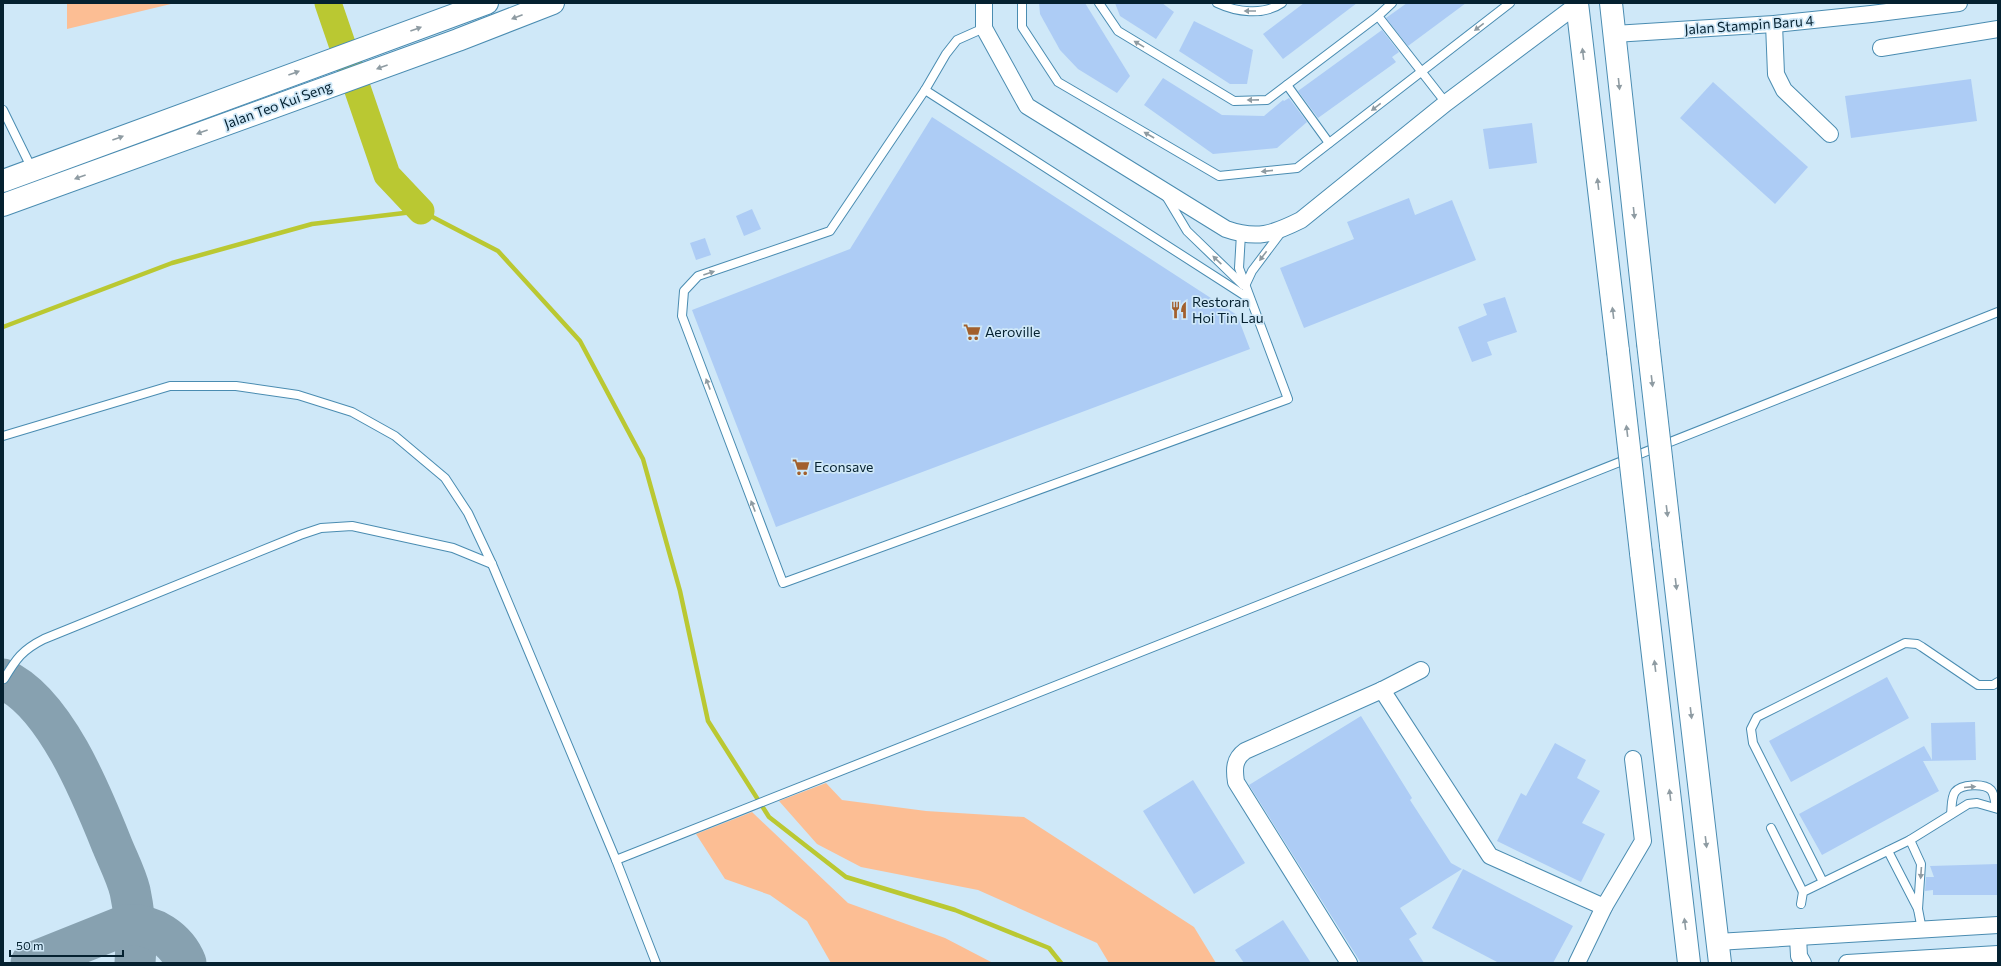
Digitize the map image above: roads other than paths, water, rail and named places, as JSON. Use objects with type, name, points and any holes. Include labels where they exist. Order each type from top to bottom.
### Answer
[{"type":"main road","name":"Jalan Teo Kui Seng","points":[[3,181],[487,3]]},
{"type":"main road","name":"Jalan Teo Kui Seng","points":[[3,205],[458,40],[553,3]]},
{"type":"main road","points":[[1578,3],[1689,963]]},
{"type":"main road","points":[[1611,3],[1671,546],[1719,953]]},
{"type":"street","points":[[984,3],[984,28],[1027,106],[1226,229],[1241,234],[1264,235],[1284,229],[1301,220],[1446,104],[1578,3]]},
{"type":"street","name":"Jalan Stampin Baru 4","points":[[1614,34],[1774,24],[1873,9],[1959,3]]},
{"type":"street","points":[[1774,24],[1776,74],[1784,90],[1830,134]]},
{"type":"street","points":[[1881,48],[1998,29]]},
{"type":"street","points":[[1349,963],[1236,782],[1235,764],[1238,756],[1244,751],[1382,690],[1421,670]]},
{"type":"street","points":[[1382,690],[1490,856],[1604,908]]},
{"type":"street","points":[[1577,963],[1604,908],[1643,841],[1633,759]]},
{"type":"street","points":[[1719,953],[1798,937],[1998,925]]},
{"type":"street","points":[[1798,937],[1799,956],[1803,963]]},
{"type":"street","points":[[1847,963],[1998,954]]},
{"type":"lane","points":[[1022,3],[1022,27],[1058,82],[1218,176],[1297,168],[1510,3]]},
{"type":"lane","points":[[1099,3],[1118,31],[1234,101],[1267,100],[1378,16],[1392,3]]},
{"type":"lane","points":[[1217,3],[1227,8],[1248,12],[1265,10],[1282,3]]},
{"type":"lane","points":[[1378,16],[1446,104]]},
{"type":"lane","points":[[984,28],[957,40],[946,54],[925,90],[830,231],[698,276],[684,291],[682,316],[783,583],[1288,399],[1239,268],[1241,234]]},
{"type":"lane","points":[[1287,85],[1329,143]]},
{"type":"lane","points":[[925,90],[1250,299]]},
{"type":"lane","points":[[3,110],[33,170]]},
{"type":"lane","points":[[1162,189],[1186,231],[1245,286]]},
{"type":"lane","points":[[1245,286],[1252,271],[1284,229]]},
{"type":"lane","points":[[616,860],[1998,312]]},
{"type":"lane","points":[[3,436],[170,386],[236,386],[298,395],[352,412],[395,436],[445,478],[468,513],[492,564],[616,860],[656,963]]},
{"type":"lane","points":[[4,679],[17,657],[28,647],[44,639],[300,535],[321,528],[352,526],[452,548],[492,564]]},
{"type":"lane","points":[[1823,882],[1753,743],[1751,729],[1757,717],[1905,644],[1911,643],[1922,647],[1978,685],[1986,686],[1998,682]]},
{"type":"lane","points":[[1803,892],[1910,840],[1951,814],[1973,803],[1997,808],[1992,791],[1989,788],[1979,786],[1962,787],[1955,792],[1951,814]]},
{"type":"lane","points":[[1771,828],[1803,892],[1801,904]]},
{"type":"lane","points":[[1910,840],[1922,864],[1918,909],[1922,930]]},
{"type":"lane","points":[[1888,851],[1918,909]]},
{"type":"waterway","points":[[328,3],[387,175],[421,211]]},
{"type":"waterway","points":[[3,327],[172,263],[312,224],[421,211],[498,251],[580,341],[643,459],[680,591],[708,721],[769,817],[846,877],[955,910],[1049,948],[1061,963]]},
{"type":"place","name":"Restoran Hoi Tin Lau","points":[[1179,310]]},
{"type":"place","name":"Aeroville","points":[[972,332]]},
{"type":"place","name":"Econsave","points":[[801,467]]}]
